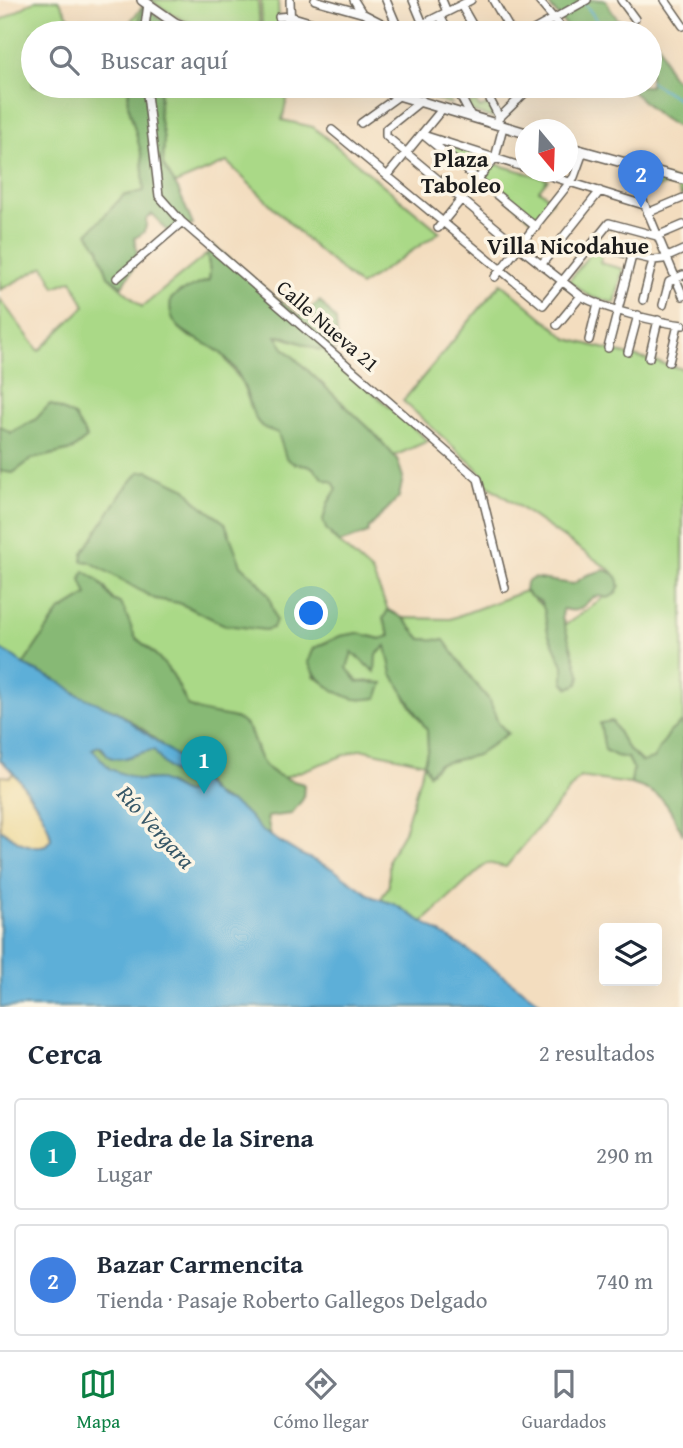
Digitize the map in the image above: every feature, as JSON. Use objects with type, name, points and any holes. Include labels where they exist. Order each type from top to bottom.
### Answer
[{"type":"main road","points":[[145,2],[172,21]]},
{"type":"main road","points":[[413,98],[515,129]]},
{"type":"main road","points":[[578,150],[683,179]]},
{"type":"street","points":[[290,0],[290,21]]},
{"type":"street","points":[[315,0],[362,13],[375,21]]},
{"type":"street","points":[[354,0],[362,13]]},
{"type":"street","points":[[386,0],[396,21]]},
{"type":"street","points":[[413,0],[419,21]]},
{"type":"street","points":[[442,0],[445,21]]},
{"type":"street","points":[[432,21],[471,0]]},
{"type":"street","points":[[493,0],[505,21]]},
{"type":"street","points":[[538,0],[556,21]]},
{"type":"street","points":[[548,21],[587,0]]},
{"type":"street","points":[[621,0],[635,19]]},
{"type":"street","points":[[665,0],[683,26]]},
{"type":"street","points":[[144,21],[145,2]]},
{"type":"street","points":[[461,5],[470,21]]},
{"type":"street","points":[[279,17],[290,16],[306,21]]},
{"type":"street","name":"Calle Nueva 21","points":[[147,98],[159,196],[183,222],[478,479],[505,588]]},
{"type":"street","points":[[361,123],[396,98]]},
{"type":"street","points":[[461,98],[471,116]]},
{"type":"street","points":[[441,225],[495,158],[499,122],[488,98]]},
{"type":"street","points":[[422,100],[384,131],[386,136],[581,296],[638,315],[681,325],[669,362]]},
{"type":"street","points":[[499,122],[518,100]]},
{"type":"street","points":[[388,175],[443,107]]},
{"type":"street","points":[[332,130],[388,175],[498,274],[543,305],[610,223],[657,236],[683,225]]},
{"type":"street","points":[[422,134],[515,164]]},
{"type":"street","points":[[422,134],[536,227]]},
{"type":"street","points":[[578,170],[583,152]]},
{"type":"street","points":[[628,165],[666,257],[679,276],[683,296]]},
{"type":"street","points":[[498,274],[570,182],[644,205]]},
{"type":"street","points":[[541,265],[600,191]]},
{"type":"street","points":[[648,213],[683,198]]},
{"type":"street","points":[[117,278],[183,222]]},
{"type":"street","points":[[605,249],[653,260],[683,250]]},
{"type":"street","points":[[608,348],[632,256]]},
{"type":"street","points":[[643,300],[653,260]]},
{"type":"street","points":[[663,305],[669,282],[679,276]]},
{"type":"street","points":[[557,325],[581,296]]},
{"type":"street","points":[[589,340],[598,303]]},
{"type":"street","points":[[628,352],[638,315]]},
{"type":"street","points":[[649,358],[658,320]]},
{"type":"green space","points":[[36,0],[59,0],[68,16],[77,21],[21,21],[21,98],[128,98],[142,156],[144,191],[123,196],[107,215],[99,249],[108,276],[142,307],[207,254],[209,280],[178,293],[177,326],[190,337],[207,342],[222,354],[242,383],[257,421],[263,427],[278,433],[293,463],[312,467],[324,479],[333,482],[337,489],[328,503],[331,536],[372,572],[388,610],[383,619],[390,636],[381,639],[358,633],[340,636],[314,676],[339,693],[375,681],[358,682],[346,668],[352,652],[367,666],[386,645],[407,700],[427,730],[428,748],[424,763],[361,749],[283,778],[262,764],[250,730],[236,718],[211,716],[188,706],[173,675],[153,652],[135,637],[121,604],[113,600],[104,586],[81,579],[87,595],[59,612],[23,665],[0,649],[0,471],[13,473],[32,459],[72,450],[87,438],[74,416],[35,420],[11,433],[0,426],[0,299],[39,351],[85,306],[72,280],[55,287],[44,266],[0,290],[0,21]]},
{"type":"green space","points":[[149,0],[258,0],[259,21],[181,19]]},
{"type":"green space","points":[[261,0],[278,0],[279,21],[262,21]]},
{"type":"green space","points":[[545,0],[606,0],[621,21],[562,21]]},
{"type":"green space","points":[[143,6],[139,21],[131,21]]},
{"type":"green space","points":[[143,6],[163,21],[139,21]]},
{"type":"green space","points":[[662,52],[671,74],[683,83],[683,129],[659,115],[640,98],[662,98]]},
{"type":"green space","points":[[128,98],[160,98],[159,116],[164,139],[163,165],[178,189],[193,225],[169,232],[152,214],[146,220],[144,231],[134,238],[137,258],[122,286],[108,276],[99,249],[88,233],[123,196],[144,191],[142,156]]},
{"type":"green space","points":[[160,98],[287,98],[282,120],[313,127],[440,232],[360,286],[310,243],[227,162],[175,184],[163,165],[164,139],[159,116]]},
{"type":"green space","points":[[430,98],[448,98],[451,104]]},
{"type":"green space","points":[[475,101],[480,108],[489,104],[494,118],[471,112],[467,105]]},
{"type":"green space","points":[[439,142],[489,159],[479,174]]},
{"type":"green space","points":[[495,164],[515,170],[515,182],[546,182],[539,190],[552,200],[535,222],[484,179]]},
{"type":"green space","points":[[645,172],[683,183],[683,196],[677,188],[665,185],[646,192],[640,176]]},
{"type":"green space","points":[[213,245],[300,316],[320,301],[336,320],[337,335],[344,350],[319,350],[286,337],[276,336],[284,348],[371,430],[397,459],[403,477],[399,497],[369,528],[368,533],[339,543],[326,529],[323,520],[328,503],[337,489],[333,482],[324,479],[312,467],[293,463],[286,458],[278,433],[263,427],[256,419],[241,380],[230,363],[217,350],[188,334],[174,321],[171,299],[178,293],[209,280],[207,254]]},
{"type":"green space","points":[[595,247],[603,250],[600,263],[623,269],[615,303],[591,297],[569,281]]},
{"type":"green space","points":[[501,283],[568,339],[683,369],[683,721],[670,732],[653,760],[642,762],[627,748],[612,721],[616,756],[628,758],[633,768],[631,784],[580,777],[506,867],[487,863],[423,922],[394,904],[380,900],[389,886],[389,858],[404,832],[424,763],[429,773],[438,764],[477,755],[508,733],[498,723],[490,701],[444,641],[421,639],[403,618],[450,619],[525,591],[564,626],[620,586],[613,572],[486,484],[481,472],[403,401]]},
{"type":"green space","points":[[275,335],[324,350],[428,441],[394,456],[371,430],[284,348]]},
{"type":"green space","points":[[50,404],[74,416],[87,438],[72,450],[32,459],[13,473],[0,471],[0,426],[11,433],[35,420]]},
{"type":"green space","points":[[148,471],[186,489],[197,502],[225,523],[241,565],[269,596],[276,620],[273,628],[265,630],[225,625],[179,603],[155,599],[90,562],[82,561],[83,553],[123,491],[139,472]]},
{"type":"green space","points":[[604,570],[618,578],[616,594],[608,598],[594,597],[579,609],[563,609],[562,617],[580,676],[578,684],[569,688],[563,682],[563,665],[548,633],[544,609],[540,601],[525,591],[526,583],[533,578],[573,584],[587,575]]},
{"type":"green space","points":[[84,571],[98,580],[113,600],[121,604],[135,637],[159,658],[173,675],[188,706],[244,723],[266,767],[278,775],[304,784],[303,799],[291,814],[267,817],[271,836],[260,830],[247,814],[234,804],[215,795],[195,770],[147,732],[116,711],[85,699],[56,680],[23,665],[59,612],[87,595],[81,579]]},
{"type":"green space","points":[[388,610],[403,618],[421,639],[444,640],[490,701],[498,723],[508,733],[477,755],[439,764],[429,774],[424,763],[428,748],[427,730],[392,674],[386,646],[376,655],[375,672],[352,652],[347,668],[358,682],[383,683],[377,698],[348,697],[333,690],[311,669],[308,662],[314,648],[340,636],[358,633],[380,639],[390,636],[383,619]]},
{"type":"green space","points":[[612,721],[627,748],[642,762],[653,759],[670,732],[683,721],[683,835],[659,797],[631,784],[633,768],[628,758],[605,750],[600,723]]},
{"type":"green space","points":[[98,746],[107,754],[119,758],[154,750],[163,763],[190,788],[190,792],[185,793],[170,784],[150,779],[139,780],[109,769],[92,749]]},
{"type":"sand","points":[[14,772],[46,820],[51,839],[46,845],[27,845],[0,829],[0,776],[10,777]]},
{"type":"water","name":"Río Vergara","points":[[0,649],[23,665],[64,684],[76,694],[116,711],[195,770],[209,790],[247,814],[261,830],[300,854],[333,869],[373,897],[394,904],[468,950],[546,1007],[0,1007],[0,829],[27,845],[46,845],[51,839],[45,820],[31,796],[0,760]],"holes":[[[101,746],[109,757],[115,758],[126,758],[154,750],[163,763],[190,788],[190,792],[185,793],[158,779],[139,780],[110,769],[92,749]]]},
{"type":"waterway","points":[[585,4],[597,21]]},
{"type":"waterway","points":[[662,89],[683,102]]},
{"type":"place","name":"Bazar Carmencita","points":[[641,208]]},
{"type":"place","name":"Piedra de la Sirena","points":[[204,794]]},
{"type":"district","name":"Plaza Taboleo","points":[[461,172]]},
{"type":"district","name":"Villa Nicodahue","points":[[568,246]]}]
